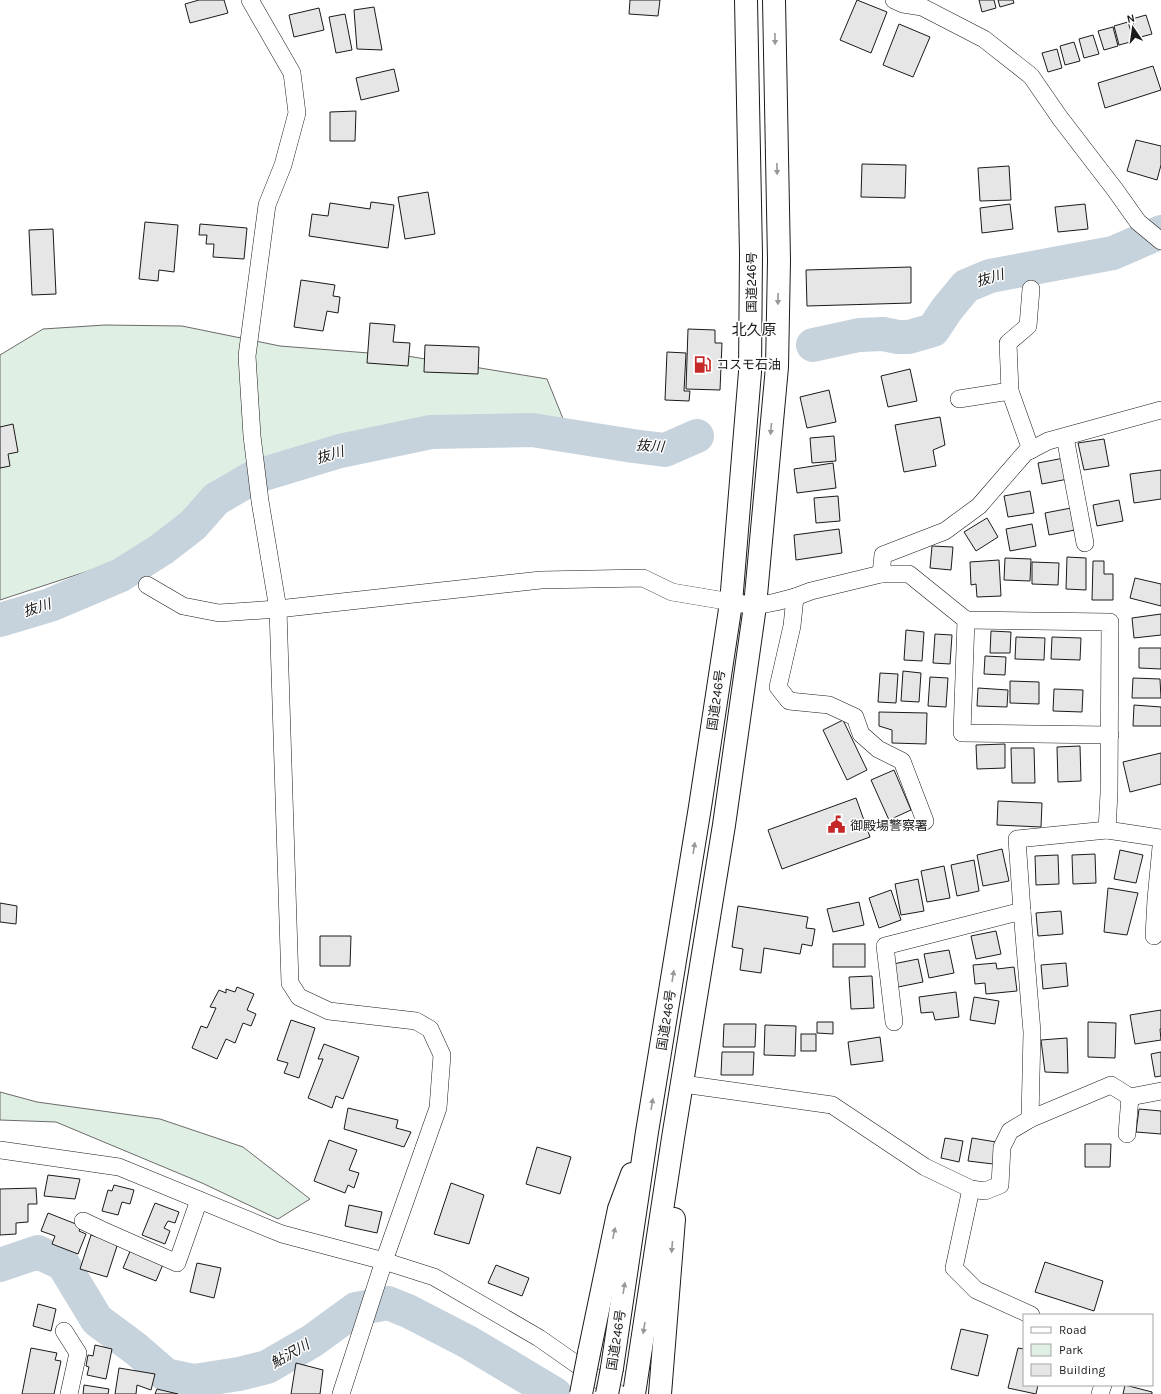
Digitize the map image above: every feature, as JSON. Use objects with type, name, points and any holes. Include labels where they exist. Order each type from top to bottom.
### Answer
[{"type":"highway","name":"国道246号","points":[[608,1394],[731,603],[750,372],[751,254],[746,0]]},
{"type":"highway","name":"国道246号","points":[[635,1387],[673,1138],[683,1084],[724,824],[754,606],[777,367],[779,260],[774,0]]},
{"type":"highway","points":[[581,1394],[619,1209],[648,1132]]},
{"type":"highway","points":[[660,1393],[674,1230],[673,1138]]},
{"type":"street","points":[[250,0],[292,73],[297,114],[283,165],[266,205],[247,356],[252,436],[260,501],[278,609],[290,983],[299,997],[329,1011],[416,1021],[430,1029],[442,1055],[438,1108],[376,1284],[341,1394]]},
{"type":"street","points":[[894,0],[903,4],[929,3],[984,40],[1031,76],[1060,118],[1138,222],[1161,241]]},
{"type":"street","points":[[1031,289],[1028,326],[1008,343],[1010,391],[1031,450]]},
{"type":"street","points":[[959,399],[1010,391]]},
{"type":"street","points":[[881,574],[883,555],[946,531],[979,506],[1025,453],[1048,441],[1161,410]]},
{"type":"street","points":[[1065,437],[1085,543]]},
{"type":"street","points":[[148,584],[183,606],[218,613],[278,609],[541,580],[643,578],[672,592],[754,606],[795,597],[811,590],[881,574],[909,574],[966,620],[1110,622],[1110,735],[1107,830]]},
{"type":"street","points":[[795,597],[792,626],[778,687],[789,701],[829,704],[855,717],[862,734],[878,749],[902,761],[925,821]]},
{"type":"street","points":[[966,620],[962,734],[1110,735]]},
{"type":"street","points":[[1030,1119],[1032,1032],[1017,839],[1107,830],[1161,838]]},
{"type":"street","points":[[1154,936],[1161,847]]},
{"type":"street","points":[[894,1022],[885,946],[1022,911]]},
{"type":"street","points":[[683,1084],[832,1105],[925,1167],[971,1189],[985,1191],[1000,1185],[1002,1147],[1010,1131],[1030,1119],[1110,1085],[1130,1097],[1161,1091]]},
{"type":"street","points":[[1127,1134],[1130,1097]]},
{"type":"street","points":[[0,1150],[119,1167],[282,1234],[384,1261],[434,1277],[539,1338],[619,1394]]},
{"type":"street","points":[[971,1189],[954,1268],[976,1290],[1029,1314]]},
{"type":"street","points":[[83,1221],[177,1263],[199,1200]]},
{"type":"street","points":[[64,1332],[78,1353],[69,1394]]},
{"type":"green space","points":[[105,325],[182,326],[280,346],[407,356],[547,379],[566,426],[398,426],[231,505],[137,555],[0,600],[0,355],[43,329]]},
{"type":"green space","points":[[0,1092],[37,1102],[160,1119],[243,1147],[310,1199],[278,1219],[202,1183],[56,1122],[0,1120]]},
{"type":"building","points":[[199,0],[224,0],[228,13],[190,23],[185,4]]},
{"type":"building","points":[[630,0],[660,0],[658,16],[629,14]]},
{"type":"building","points":[[857,0],[887,12],[871,53],[840,40]]},
{"type":"building","points":[[979,0],[994,0],[996,8],[982,12]]},
{"type":"building","points":[[998,0],[1013,0],[1014,3],[1000,7]]},
{"type":"building","points":[[374,7],[382,50],[357,49],[354,10]]},
{"type":"building","points":[[319,8],[324,30],[294,37],[289,15]]},
{"type":"building","points":[[345,14],[352,50],[336,53],[329,17]]},
{"type":"building","points":[[1146,15],[1152,34],[1137,38],[1132,19]]},
{"type":"building","points":[[1128,22],[1134,41],[1119,45],[1114,26]]},
{"type":"building","points":[[899,24],[930,37],[913,77],[883,65]]},
{"type":"building","points":[[1113,27],[1118,46],[1104,50],[1098,31]]},
{"type":"building","points":[[1093,35],[1099,54],[1084,58],[1079,39]]},
{"type":"building","points":[[1074,42],[1080,61],[1065,65],[1060,46]]},
{"type":"building","points":[[1057,49],[1062,68],[1048,72],[1042,53]]},
{"type":"building","points":[[1153,66],[1161,90],[1105,108],[1098,83]]},
{"type":"building","points":[[394,69],[399,91],[361,100],[356,78]]},
{"type":"building","points":[[356,111],[355,141],[330,141],[330,112]]},
{"type":"building","points":[[1136,140],[1161,146],[1161,165],[1157,180],[1127,171]]},
{"type":"building","points":[[862,164],[906,165],[905,198],[861,197]]},
{"type":"building","points":[[1009,166],[1011,200],[980,201],[978,168]]},
{"type":"building","points":[[428,192],[435,234],[405,239],[398,197]]},
{"type":"building","points":[[371,202],[394,205],[388,248],[309,236],[312,214],[328,216],[330,203],[370,209]]},
{"type":"building","points":[[1010,204],[1013,229],[982,233],[980,208]]},
{"type":"building","points":[[1085,204],[1088,229],[1058,232],[1055,207]]},
{"type":"building","points":[[145,222],[178,225],[174,272],[159,270],[158,281],[139,279]]},
{"type":"building","points":[[200,224],[247,228],[244,259],[213,257],[214,244],[206,244],[207,235],[199,235]]},
{"type":"building","points":[[53,229],[56,294],[32,295],[29,230]]},
{"type":"building","points":[[911,267],[911,303],[807,306],[806,270]]},
{"type":"building","points":[[301,280],[335,285],[333,296],[340,297],[338,313],[327,311],[323,331],[294,327]]},
{"type":"building","points":[[370,323],[395,325],[393,342],[410,343],[408,366],[367,363]]},
{"type":"building","points":[[688,329],[715,330],[715,343],[722,343],[720,390],[686,389]]},
{"type":"building","points":[[425,345],[479,347],[478,374],[424,372]]},
{"type":"building","points":[[667,352],[686,353],[684,391],[690,391],[689,401],[665,400]]},
{"type":"building","points":[[910,369],[917,401],[888,407],[881,376]]},
{"type":"building","points":[[829,390],[836,422],[807,428],[800,397]]},
{"type":"building","points":[[940,417],[945,445],[933,450],[936,466],[904,472],[895,425]]},
{"type":"building","points":[[13,424],[18,452],[8,454],[10,466],[0,468],[0,427]]},
{"type":"building","points":[[834,436],[836,461],[812,463],[810,438]]},
{"type":"building","points":[[1104,439],[1109,466],[1084,470],[1078,443]]},
{"type":"building","points":[[1064,458],[1068,479],[1042,484],[1038,463]]},
{"type":"building","points":[[833,463],[836,488],[797,493],[794,469]]},
{"type":"building","points":[[1161,470],[1161,499],[1134,503],[1130,474]]},
{"type":"building","points":[[1030,491],[1034,513],[1008,517],[1004,496]]},
{"type":"building","points":[[838,496],[840,521],[816,523],[814,498]]},
{"type":"building","points":[[1119,500],[1123,521],[1097,526],[1093,505]]},
{"type":"building","points":[[1071,508],[1075,530],[1049,535],[1045,513]]},
{"type":"building","points":[[987,518],[998,537],[976,551],[964,532]]},
{"type":"building","points":[[1032,524],[1036,546],[1010,551],[1006,529]]},
{"type":"building","points":[[839,529],[842,553],[796,560],[794,535]]},
{"type":"building","points":[[932,546],[953,547],[951,570],[930,568]]},
{"type":"building","points":[[1067,557],[1086,558],[1086,590],[1066,589]]},
{"type":"building","points":[[1005,558],[1031,559],[1030,581],[1004,580]]},
{"type":"building","points":[[999,560],[1001,596],[977,597],[976,584],[971,585],[970,562]]},
{"type":"building","points":[[1093,561],[1104,561],[1104,574],[1113,574],[1113,600],[1092,600]]},
{"type":"building","points":[[1032,562],[1059,563],[1058,585],[1032,584]]},
{"type":"building","points":[[1135,578],[1161,584],[1161,606],[1130,598]]},
{"type":"building","points":[[1161,614],[1161,635],[1134,638],[1132,618]]},
{"type":"building","points":[[906,630],[924,632],[922,661],[904,660]]},
{"type":"building","points":[[991,631],[1011,632],[1010,653],[990,653]]},
{"type":"building","points":[[935,634],[952,635],[950,664],[933,663]]},
{"type":"building","points":[[1016,637],[1045,638],[1044,660],[1015,659]]},
{"type":"building","points":[[1052,637],[1081,638],[1080,660],[1051,659]]},
{"type":"building","points":[[1139,648],[1161,648],[1161,669],[1139,668]]},
{"type":"building","points":[[985,656],[1006,657],[1005,675],[984,674]]},
{"type":"building","points":[[903,671],[921,673],[919,702],[901,701]]},
{"type":"building","points":[[880,673],[898,674],[896,703],[878,702]]},
{"type":"building","points":[[930,677],[948,678],[946,707],[928,706]]},
{"type":"building","points":[[1133,678],[1160,679],[1161,698],[1132,698]]},
{"type":"building","points":[[1010,681],[1039,682],[1039,704],[1010,703]]},
{"type":"building","points":[[978,688],[1008,690],[1007,707],[977,706]]},
{"type":"building","points":[[1054,689],[1083,690],[1082,712],[1053,711]]},
{"type":"building","points":[[1134,705],[1161,707],[1161,726],[1133,726]]},
{"type":"building","points":[[879,712],[927,713],[926,744],[892,743],[892,730],[879,726]]},
{"type":"building","points":[[843,720],[867,770],[847,780],[823,730]]},
{"type":"building","points":[[1005,744],[1005,768],[977,769],[976,745]]},
{"type":"building","points":[[1080,746],[1081,781],[1058,782],[1057,747]]},
{"type":"building","points":[[1011,748],[1034,748],[1035,783],[1012,783]]},
{"type":"building","points":[[1161,753],[1161,784],[1130,792],[1123,762]]},
{"type":"building","points":[[894,770],[911,810],[889,820],[871,780]]},
{"type":"building","points":[[856,798],[870,837],[782,869],[768,830]]},
{"type":"building","points":[[998,801],[1042,803],[1041,827],[997,825]]},
{"type":"building","points":[[1002,849],[1009,881],[983,886],[977,855]]},
{"type":"building","points":[[1120,850],[1143,855],[1136,883],[1114,879]]},
{"type":"building","points":[[1095,854],[1096,883],[1073,884],[1072,855]]},
{"type":"building","points":[[1058,855],[1059,884],[1036,885],[1035,856]]},
{"type":"building","points":[[974,860],[979,891],[957,896],[951,865]]},
{"type":"building","points":[[944,866],[950,898],[927,902],[921,871]]},
{"type":"building","points":[[918,879],[924,911],[901,915],[895,884]]},
{"type":"building","points":[[1108,888],[1138,893],[1127,935],[1104,932]]},
{"type":"building","points":[[891,890],[901,920],[879,928],[869,898]]},
{"type":"building","points":[[859,902],[864,925],[833,932],[827,909]]},
{"type":"building","points":[[0,903],[17,906],[16,924],[0,922]]},
{"type":"building","points":[[738,906],[808,917],[806,928],[815,929],[812,946],[802,944],[800,954],[764,948],[761,973],[740,970],[743,949],[732,947]]},
{"type":"building","points":[[1061,911],[1063,934],[1038,936],[1036,913]]},
{"type":"building","points":[[996,931],[1001,954],[976,959],[971,936]]},
{"type":"building","points":[[320,936],[351,936],[350,966],[320,966]]},
{"type":"building","points":[[833,944],[865,944],[865,967],[833,967]]},
{"type":"building","points":[[949,950],[954,973],[929,978],[924,954]]},
{"type":"building","points":[[918,959],[923,982],[898,987],[893,964]]},
{"type":"building","points":[[996,963],[997,969],[1014,967],[1017,991],[986,994],[985,983],[975,984],[973,965]]},
{"type":"building","points":[[1066,963],[1068,986],[1043,989],[1041,965]]},
{"type":"building","points":[[872,976],[874,1008],[851,1009],[849,977]]},
{"type":"building","points":[[237,987],[254,994],[247,1010],[256,1014],[251,1026],[243,1023],[235,1043],[226,1039],[217,1059],[192,1048],[201,1026],[207,1028],[216,1008],[210,1007],[219,990],[226,993],[226,989],[235,992]]},
{"type":"building","points":[[956,992],[959,1017],[935,1020],[933,1012],[921,1013],[919,997]]},
{"type":"building","points":[[974,997],[999,1001],[995,1024],[970,1020]]},
{"type":"building","points":[[1161,1010],[1161,1040],[1135,1044],[1130,1015]]},
{"type":"building","points":[[291,1020],[315,1028],[299,1078],[284,1073],[288,1063],[277,1060]]},
{"type":"building","points":[[817,1022],[833,1022],[833,1034],[817,1033]]},
{"type":"building","points":[[1088,1022],[1116,1023],[1115,1058],[1088,1057]]},
{"type":"building","points":[[724,1024],[756,1024],[755,1047],[723,1047]]},
{"type":"building","points":[[765,1025],[796,1026],[795,1056],[764,1055]]},
{"type":"building","points":[[801,1034],[816,1034],[816,1051],[801,1051]]},
{"type":"building","points":[[880,1037],[883,1061],[851,1065],[848,1042]]},
{"type":"building","points":[[1067,1038],[1068,1073],[1045,1072],[1041,1040]]},
{"type":"building","points":[[324,1044],[359,1057],[343,1099],[336,1096],[332,1108],[308,1098],[323,1059],[318,1059]]},
{"type":"building","points":[[722,1052],[754,1052],[753,1075],[721,1075]]},
{"type":"building","points":[[1161,1052],[1161,1076],[1155,1077],[1151,1054]]},
{"type":"building","points":[[348,1108],[398,1120],[396,1128],[411,1132],[404,1147],[344,1129]]},
{"type":"building","points":[[1139,1109],[1161,1111],[1161,1134],[1136,1132]]},
{"type":"building","points":[[945,1138],[963,1141],[959,1162],[941,1158]]},
{"type":"building","points":[[972,1138],[996,1142],[993,1164],[968,1161]]},
{"type":"building","points":[[329,1140],[357,1150],[349,1170],[359,1173],[354,1188],[348,1185],[345,1193],[314,1181]]},
{"type":"building","points":[[1085,1144],[1111,1144],[1110,1167],[1085,1167]]},
{"type":"building","points":[[537,1147],[571,1157],[560,1194],[526,1184]]},
{"type":"building","points":[[48,1175],[80,1179],[75,1199],[44,1196]]},
{"type":"building","points":[[451,1183],[484,1195],[469,1244],[434,1234]]},
{"type":"building","points":[[114,1185],[134,1190],[130,1204],[122,1202],[118,1215],[102,1211],[108,1190],[112,1191]]},
{"type":"building","points":[[36,1188],[37,1204],[28,1204],[28,1222],[16,1223],[16,1234],[0,1235],[0,1189]]},
{"type":"building","points":[[155,1203],[179,1212],[175,1223],[168,1221],[164,1228],[170,1231],[165,1244],[142,1235]]},
{"type":"building","points":[[349,1205],[382,1212],[377,1233],[345,1226]]},
{"type":"building","points":[[48,1213],[81,1226],[79,1231],[86,1234],[78,1254],[52,1244],[55,1236],[41,1231]]},
{"type":"building","points":[[91,1235],[118,1243],[107,1277],[80,1269]]},
{"type":"building","points":[[131,1249],[164,1262],[156,1281],[123,1268]]},
{"type":"building","points":[[1045,1262],[1103,1281],[1094,1311],[1035,1292]]},
{"type":"building","points":[[197,1263],[221,1268],[214,1298],[190,1292]]},
{"type":"building","points":[[496,1265],[529,1278],[522,1296],[488,1283]]},
{"type":"building","points":[[38,1304],[56,1309],[51,1331],[33,1326]]},
{"type":"building","points":[[961,1329],[988,1335],[978,1376],[951,1369]]},
{"type":"building","points":[[95,1345],[112,1349],[106,1379],[87,1375],[89,1367],[86,1366],[88,1355],[93,1356]]},
{"type":"building","points":[[31,1348],[57,1353],[55,1360],[61,1361],[54,1394],[22,1394]]},
{"type":"building","points":[[1018,1348],[1023,1349],[1023,1386],[1038,1386],[1036,1394],[1008,1388]]},
{"type":"building","points":[[296,1363],[323,1370],[320,1394],[291,1394]]},
{"type":"building","points":[[119,1368],[155,1374],[151,1390],[137,1385],[136,1394],[115,1394]]},
{"type":"building","points":[[84,1385],[109,1389],[108,1394],[83,1394]]},
{"type":"building","points":[[1125,1386],[1152,1392],[1152,1394],[1123,1394]]},
{"type":"building","points":[[157,1389],[178,1394],[155,1394]]},
{"type":"waterway","name":"抜川","points":[[813,345],[859,335],[883,334],[898,337],[909,337],[933,330],[947,309],[966,286],[990,276],[1113,253],[1161,232]]},
{"type":"waterway","name":"抜川","points":[[0,620],[50,605],[121,575],[162,549],[193,525],[216,499],[254,477],[340,451],[431,432],[532,430],[665,450],[697,436]]},
{"type":"waterway","name":"鮎沢川","points":[[0,1265],[38,1252],[63,1264],[97,1320],[136,1349],[166,1375],[194,1381],[239,1374],[267,1367],[312,1341],[356,1309],[388,1303],[408,1311],[468,1342],[555,1394]]},
{"type":"place","name":"コスモ石油","points":[[703,364]]},
{"type":"place","name":"御殿場警察署","points":[[837,825]]},
{"type":"district","name":"北久原","points":[[754,330]]}]
